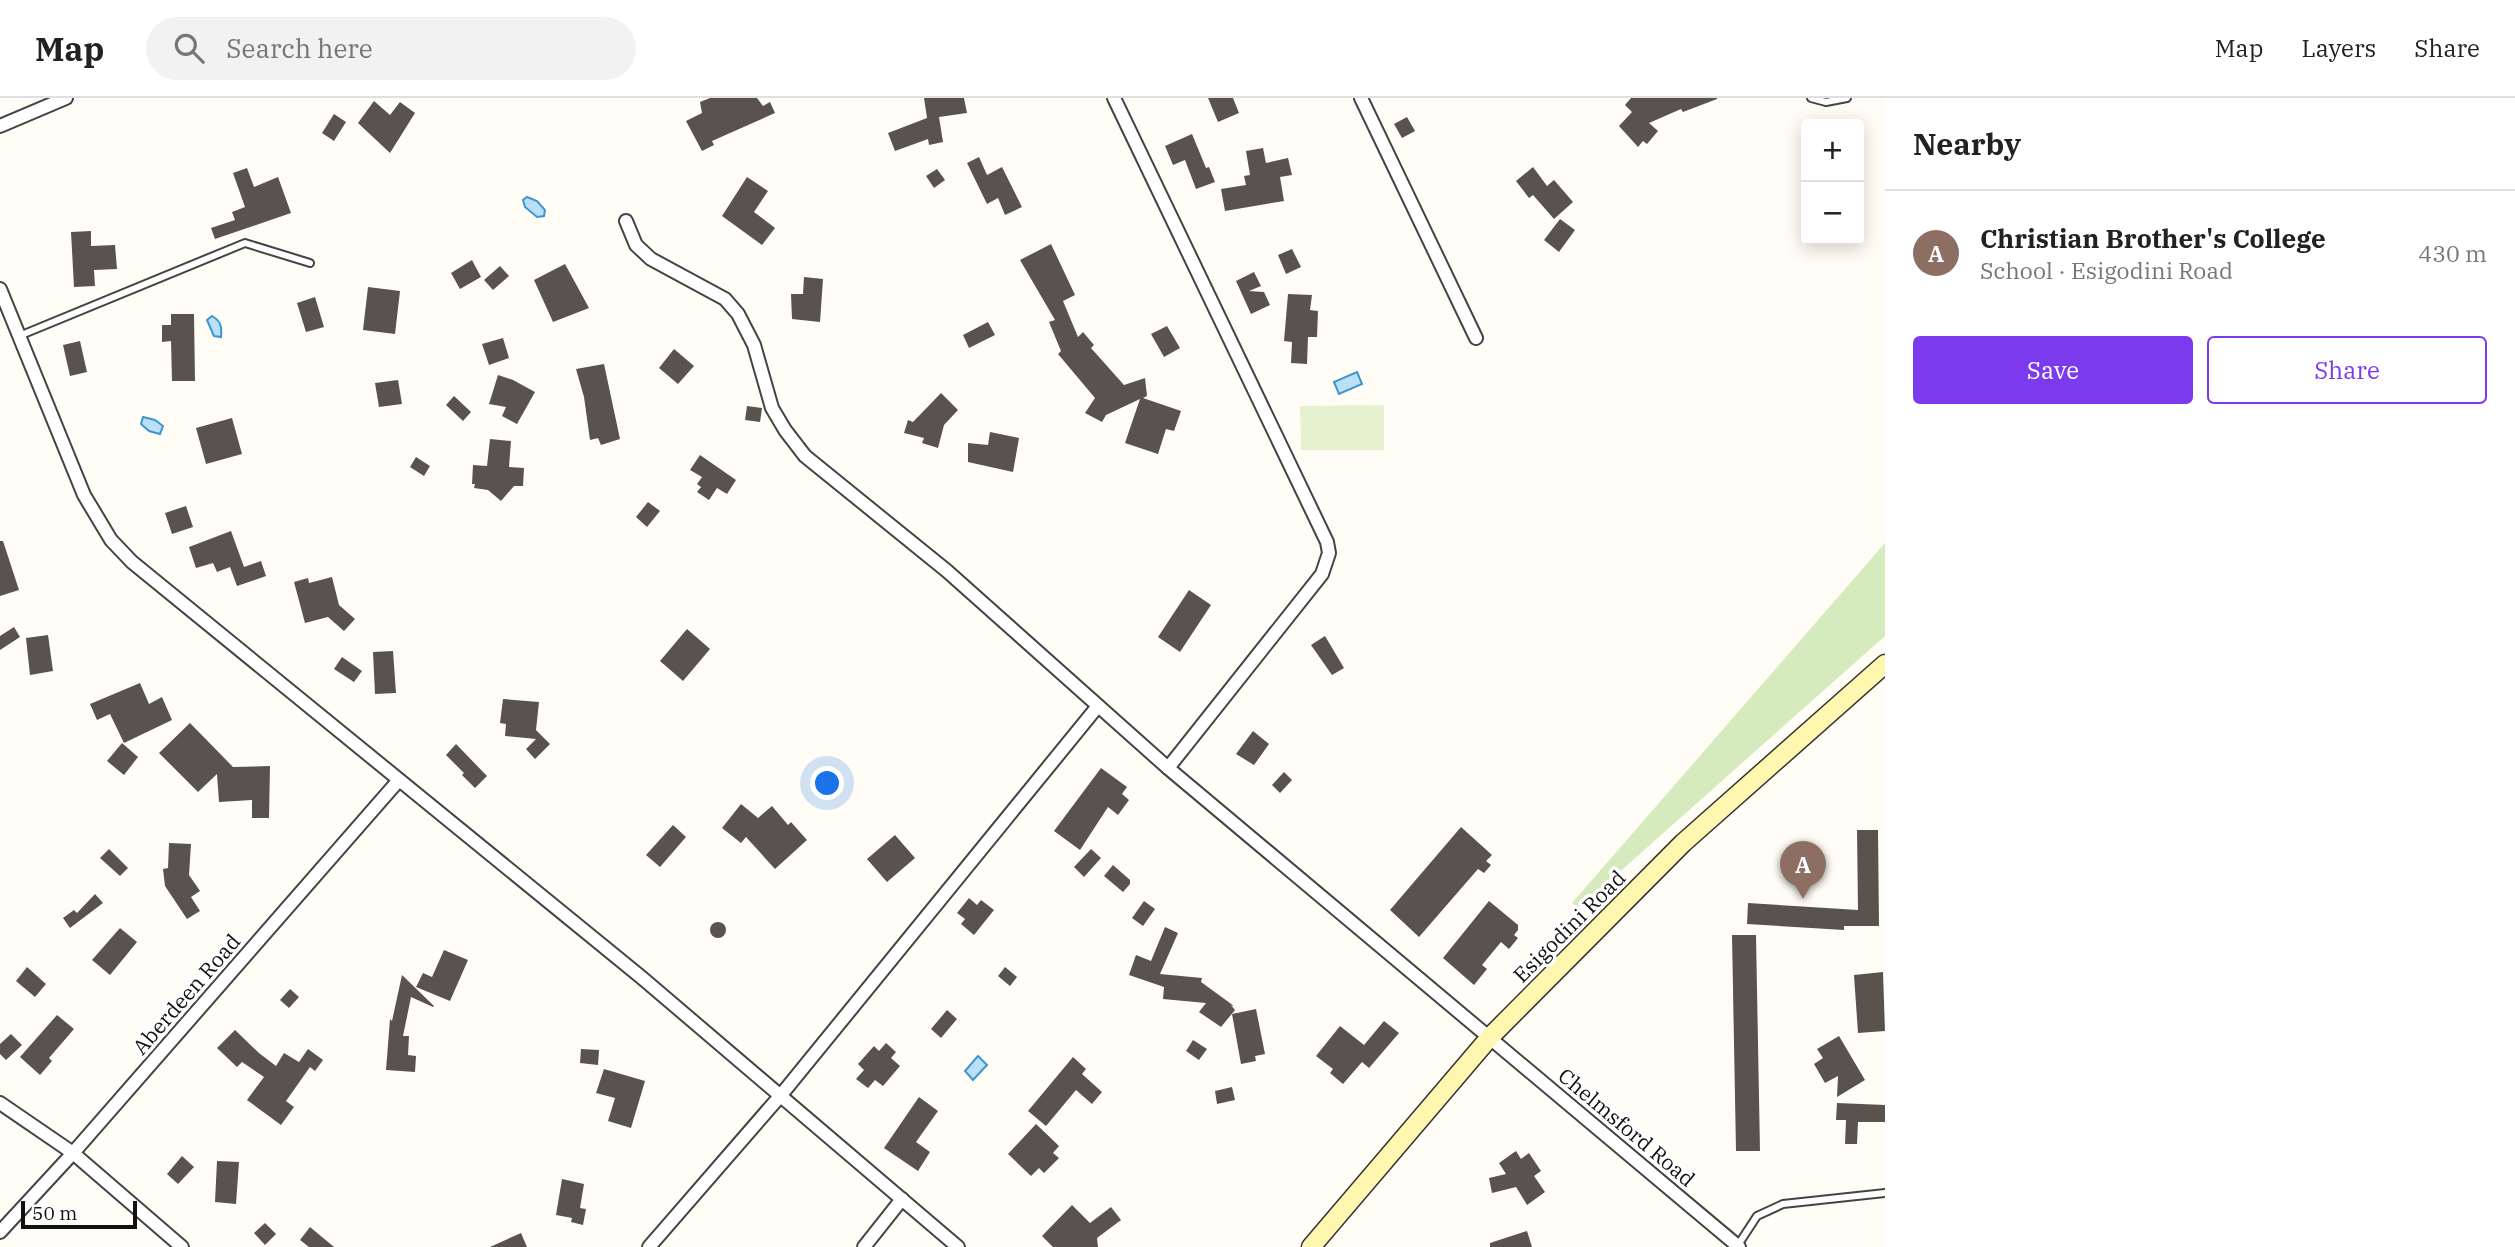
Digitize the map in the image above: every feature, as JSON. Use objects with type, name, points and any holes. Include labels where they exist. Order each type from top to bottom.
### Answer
[{"type":"main road","name":"Esigodini Road","points":[[1311,1247],[1490,1037],[1684,843],[1885,665]]},
{"type":"street","points":[[0,126],[66,98]]},
{"type":"street","points":[[1114,98],[1327,542],[1329,553],[1322,574],[1168,768]]},
{"type":"street","points":[[1361,98],[1476,338]]},
{"type":"street","name":"Chelmsford Road","points":[[626,221],[636,245],[651,259],[725,299],[738,314],[754,345],[772,408],[805,456],[947,571],[1168,768],[1738,1247]]},
{"type":"street","points":[[0,289],[84,495],[111,540],[132,562],[781,1095],[958,1247]]},
{"type":"street","points":[[649,1247],[781,1095],[1098,706]]},
{"type":"street","name":"Aberdeen Road","points":[[0,1232],[73,1153],[399,779]]},
{"type":"street","points":[[0,1103],[73,1153],[182,1247]]},
{"type":"street","points":[[864,1247],[902,1199]]},
{"type":"lane","points":[[1811,98],[1826,102],[1847,98]]},
{"type":"lane","points":[[19,336],[245,243],[310,263]]},
{"type":"lane","points":[[1738,1247],[1757,1216],[1783,1203],[1885,1193]]},
{"type":"green space","points":[[1384,405],[1384,450],[1301,450],[1300,406]]},
{"type":"green space","points":[[1885,543],[1885,636],[1579,908],[1572,903]]},
{"type":"water","points":[[527,197],[537,201],[545,210],[544,216],[537,217],[525,207],[523,200]]},
{"type":"water","points":[[212,316],[220,325],[221,337],[214,336],[207,320]]},
{"type":"water","points":[[1357,372],[1362,384],[1339,394],[1334,382]]},
{"type":"water","points":[[143,417],[155,420],[163,426],[160,434],[149,431],[141,424]]},
{"type":"water","points":[[978,1056],[987,1065],[973,1080],[965,1071]]},
{"type":"building","points":[[710,98],[757,98],[763,106],[770,102],[775,113],[712,141],[714,145],[702,151],[686,121],[702,113],[700,102]]},
{"type":"building","points":[[924,98],[964,98],[967,113],[939,117],[943,142],[929,145],[928,139],[895,151],[888,133],[927,118]]},
{"type":"building","points":[[1208,98],[1233,98],[1239,113],[1218,122]]},
{"type":"building","points":[[1631,98],[1717,99],[1683,112],[1681,109],[1649,123],[1658,131],[1647,144],[1643,141],[1638,147],[1619,126],[1632,112],[1625,105]]},
{"type":"building","points":[[374,101],[390,115],[400,102],[415,113],[390,153],[358,123]]},
{"type":"building","points":[[334,114],[346,122],[334,141],[322,133]]},
{"type":"building","points":[[1407,117],[1415,131],[1402,138],[1394,124]]},
{"type":"building","points":[[1192,134],[1215,182],[1196,189],[1185,160],[1173,165],[1165,146]]},
{"type":"building","points":[[1263,148],[1266,163],[1288,158],[1292,175],[1280,177],[1284,201],[1225,211],[1221,189],[1246,185],[1244,176],[1250,175],[1246,151]]},
{"type":"building","points":[[979,157],[987,175],[1002,167],[1022,207],[1005,215],[998,198],[987,204],[967,163]]},
{"type":"building","points":[[1533,167],[1547,186],[1554,180],[1573,202],[1554,219],[1533,195],[1529,198],[1516,181]]},
{"type":"building","points":[[247,168],[254,187],[278,177],[291,213],[215,239],[211,228],[235,220],[232,212],[245,207],[233,173]]},
{"type":"building","points":[[937,169],[945,180],[934,188],[926,176]]},
{"type":"building","points":[[747,177],[768,191],[754,212],[775,228],[762,245],[722,216]]},
{"type":"building","points":[[1560,219],[1575,230],[1559,252],[1544,240]]},
{"type":"building","points":[[91,231],[91,246],[115,245],[117,269],[94,270],[95,286],[74,287],[71,232]]},
{"type":"building","points":[[1051,244],[1075,295],[1063,301],[1078,337],[1083,332],[1094,345],[1091,348],[1124,385],[1145,378],[1147,396],[1143,398],[1181,411],[1174,431],[1166,429],[1158,454],[1125,443],[1140,399],[1106,415],[1102,422],[1085,413],[1095,398],[1058,354],[1061,351],[1049,322],[1055,320],[1020,260]]},
{"type":"building","points":[[1292,249],[1301,267],[1286,274],[1278,255]]},
{"type":"building","points":[[472,260],[481,277],[460,289],[451,273]]},
{"type":"building","points":[[565,264],[589,308],[553,322],[534,280]]},
{"type":"building","points":[[500,266],[509,276],[493,290],[484,280]]},
{"type":"building","points":[[1254,272],[1261,286],[1249,291],[1264,292],[1270,305],[1251,314],[1236,281]]},
{"type":"building","points":[[804,277],[823,279],[820,322],[792,319],[791,294],[803,294]]},
{"type":"building","points":[[368,287],[400,291],[395,334],[363,330]]},
{"type":"building","points":[[1288,294],[1312,295],[1310,310],[1318,311],[1317,337],[1308,337],[1307,364],[1291,363],[1292,342],[1284,341]]},
{"type":"building","points":[[315,297],[324,327],[306,332],[297,303]]},
{"type":"building","points":[[171,314],[194,314],[195,381],[172,381],[171,341],[162,342],[162,325],[171,325]]},
{"type":"building","points":[[988,322],[995,335],[969,348],[963,335]]},
{"type":"building","points":[[1167,326],[1180,348],[1164,357],[1151,334]]},
{"type":"building","points":[[503,338],[509,358],[489,365],[482,344]]},
{"type":"building","points":[[80,341],[87,372],[70,376],[63,345]]},
{"type":"building","points":[[674,349],[694,366],[678,384],[659,368]]},
{"type":"building","points":[[604,364],[620,439],[601,445],[598,438],[590,440],[584,397],[576,369]]},
{"type":"building","points":[[498,375],[535,392],[517,424],[502,416],[506,407],[489,404]]},
{"type":"building","points":[[398,380],[402,404],[379,407],[375,383]]},
{"type":"building","points":[[941,393],[958,410],[944,425],[938,448],[922,443],[924,438],[904,433],[908,420],[913,422]]},
{"type":"building","points":[[454,396],[471,412],[463,421],[446,405]]},
{"type":"building","points":[[747,406],[762,408],[760,422],[745,420]]},
{"type":"building","points":[[232,418],[242,454],[206,464],[196,428]]},
{"type":"building","points":[[990,432],[1019,438],[1013,472],[968,462],[968,443],[988,445]]},
{"type":"building","points":[[490,439],[511,441],[509,467],[524,468],[523,486],[514,486],[501,501],[488,490],[474,488],[475,484],[472,484],[473,465],[487,466]]},
{"type":"building","points":[[700,455],[736,480],[727,494],[717,488],[709,500],[697,492],[701,487],[697,484],[702,477],[690,470]]},
{"type":"building","points":[[416,457],[430,466],[424,476],[410,467]]},
{"type":"building","points":[[648,502],[660,511],[647,527],[636,517]]},
{"type":"building","points":[[186,506],[193,527],[172,534],[165,513]]},
{"type":"building","points":[[231,531],[244,567],[261,561],[266,576],[237,586],[230,567],[217,572],[213,563],[196,568],[189,547]]},
{"type":"building","points":[[0,541],[3,541],[19,590],[0,596]]},
{"type":"building","points":[[332,577],[339,605],[355,619],[344,631],[328,617],[305,623],[294,582],[308,578],[309,583]]},
{"type":"building","points":[[1189,590],[1211,605],[1180,652],[1158,637]]},
{"type":"building","points":[[14,627],[20,637],[0,650],[0,636]]},
{"type":"building","points":[[687,629],[710,649],[683,681],[660,661]]},
{"type":"building","points":[[48,635],[53,671],[30,675],[26,638]]},
{"type":"building","points":[[1325,636],[1344,668],[1332,675],[1311,645]]},
{"type":"building","points":[[393,651],[396,693],[375,694],[373,652]]},
{"type":"building","points":[[342,657],[362,671],[354,682],[334,669]]},
{"type":"building","points":[[140,683],[149,704],[162,697],[172,720],[124,743],[110,714],[97,720],[90,704]]},
{"type":"building","points":[[503,699],[539,702],[536,730],[550,744],[535,759],[526,749],[536,739],[505,736],[506,724],[500,723]]},
{"type":"building","points":[[190,723],[233,767],[270,766],[269,818],[252,818],[252,800],[219,802],[217,774],[198,792],[159,753]]},
{"type":"building","points":[[1253,731],[1269,744],[1254,765],[1236,754]]},
{"type":"building","points":[[122,743],[138,757],[124,775],[107,761]]},
{"type":"building","points":[[456,744],[487,776],[475,788],[446,755]]},
{"type":"building","points":[[1101,768],[1127,787],[1122,794],[1129,800],[1118,815],[1108,807],[1080,850],[1054,831]]},
{"type":"building","points":[[1284,772],[1292,780],[1280,793],[1272,785]]},
{"type":"building","points":[[741,804],[758,818],[772,806],[788,825],[791,822],[807,840],[775,869],[746,837],[741,843],[722,828]]},
{"type":"building","points":[[673,825],[686,837],[660,867],[646,855]]},
{"type":"building","points":[[1461,827],[1492,855],[1486,861],[1491,865],[1484,873],[1478,869],[1419,937],[1390,910]]},
{"type":"building","points":[[1857,830],[1878,830],[1879,926],[1844,926],[1844,930],[1747,924],[1748,903],[1858,910]]},
{"type":"building","points":[[895,835],[915,858],[887,882],[867,859]]},
{"type":"building","points":[[169,843],[191,844],[189,875],[200,891],[191,897],[200,911],[187,919],[165,886],[163,869],[168,868]]},
{"type":"building","points":[[109,849],[128,868],[120,876],[100,858]]},
{"type":"building","points":[[1091,849],[1101,858],[1084,877],[1074,867]]},
{"type":"building","points":[[1113,865],[1130,880],[1123,892],[1104,876]]},
{"type":"building","points":[[95,894],[103,903],[70,928],[63,918],[74,910],[77,913]]},
{"type":"building","points":[[969,898],[977,905],[981,900],[994,910],[974,935],[961,924],[965,919],[957,913]]},
{"type":"building","points":[[1144,901],[1155,909],[1143,926],[1132,918]]},
{"type":"building","points":[[1489,901],[1518,925],[1514,935],[1518,938],[1509,949],[1501,942],[1482,965],[1487,969],[1474,985],[1443,958]]},
{"type":"building","points":[[718,922],[726,930],[718,938],[710,930]]},
{"type":"building","points":[[1165,927],[1178,933],[1160,974],[1202,978],[1201,982],[1234,1006],[1231,1005],[1235,1010],[1221,1027],[1199,1012],[1206,1003],[1163,999],[1164,987],[1129,975],[1136,955],[1151,961]]},
{"type":"building","points":[[120,928],[137,942],[110,975],[92,960]]},
{"type":"building","points":[[1732,935],[1756,935],[1760,1151],[1736,1151]]},
{"type":"building","points":[[444,950],[468,960],[450,1001],[416,987],[423,973],[432,977]]},
{"type":"building","points":[[27,967],[46,984],[35,997],[16,981]]},
{"type":"building","points":[[1005,967],[1017,977],[1010,986],[998,976]]},
{"type":"building","points":[[1883,972],[1885,1031],[1858,1033],[1854,975]]},
{"type":"building","points":[[402,975],[434,1006],[411,997],[403,1036],[409,1036],[408,1055],[416,1056],[415,1072],[386,1070],[390,1019],[392,1021]]},
{"type":"building","points":[[290,989],[299,997],[289,1008],[280,1000]]},
{"type":"building","points":[[1256,1009],[1265,1054],[1255,1056],[1256,1061],[1241,1064],[1232,1014]]},
{"type":"building","points":[[947,1010],[957,1019],[941,1038],[931,1029]]},
{"type":"building","points":[[57,1015],[74,1029],[49,1058],[52,1061],[40,1075],[20,1057]]},
{"type":"building","points":[[1384,1021],[1399,1033],[1369,1068],[1362,1062],[1343,1084],[1330,1073],[1333,1069],[1316,1056],[1340,1026],[1364,1045]]},
{"type":"building","points":[[235,1030],[276,1066],[284,1053],[299,1062],[308,1049],[323,1060],[315,1071],[310,1067],[286,1101],[294,1107],[281,1125],[247,1100],[264,1077],[242,1062],[237,1067],[217,1048]]},
{"type":"building","points":[[11,1034],[22,1045],[6,1060],[0,1054],[0,1044]]},
{"type":"building","points":[[1839,1036],[1865,1080],[1837,1097],[1838,1076],[1825,1083],[1814,1064],[1823,1058],[1817,1049]]},
{"type":"building","points":[[1193,1040],[1207,1049],[1199,1060],[1186,1051]]},
{"type":"building","points":[[886,1043],[896,1052],[891,1058],[900,1066],[883,1086],[875,1080],[868,1088],[856,1079],[864,1070],[858,1064],[874,1046],[879,1051]]},
{"type":"building","points":[[581,1049],[599,1050],[598,1065],[580,1063]]},
{"type":"building","points":[[1073,1057],[1086,1069],[1082,1074],[1102,1092],[1092,1104],[1076,1090],[1046,1126],[1028,1111]]},
{"type":"building","points":[[604,1069],[645,1081],[631,1128],[608,1121],[615,1098],[596,1093]]},
{"type":"building","points":[[1232,1087],[1235,1100],[1217,1104],[1215,1091]]},
{"type":"building","points":[[919,1097],[938,1111],[916,1142],[930,1152],[918,1171],[884,1148]]},
{"type":"building","points":[[1837,1103],[1885,1105],[1885,1122],[1858,1122],[1857,1144],[1845,1144],[1846,1120],[1836,1120]]},
{"type":"building","points":[[1036,1124],[1059,1146],[1053,1153],[1059,1158],[1044,1173],[1039,1168],[1031,1176],[1008,1154]]},
{"type":"building","points":[[1516,1151],[1521,1159],[1529,1153],[1541,1171],[1534,1176],[1545,1192],[1527,1205],[1516,1187],[1492,1193],[1489,1178],[1506,1174],[1499,1163]]},
{"type":"building","points":[[182,1156],[194,1167],[178,1184],[167,1174]]},
{"type":"building","points":[[217,1161],[239,1162],[236,1204],[215,1202]]},
{"type":"building","points":[[562,1179],[584,1184],[580,1208],[586,1209],[583,1225],[571,1222],[572,1218],[556,1215]]},
{"type":"building","points":[[1072,1205],[1090,1223],[1111,1207],[1121,1220],[1097,1238],[1098,1247],[1053,1247],[1042,1236]]},
{"type":"building","points":[[265,1223],[276,1234],[265,1245],[254,1233]]},
{"type":"building","points":[[310,1227],[334,1247],[309,1247],[300,1240]]},
{"type":"building","points":[[1527,1231],[1532,1247],[1490,1247],[1490,1243]]},
{"type":"building","points":[[521,1233],[527,1247],[490,1247]]},
{"type":"place","name":"Christian Brother's College","points":[[1803,899]]}]
